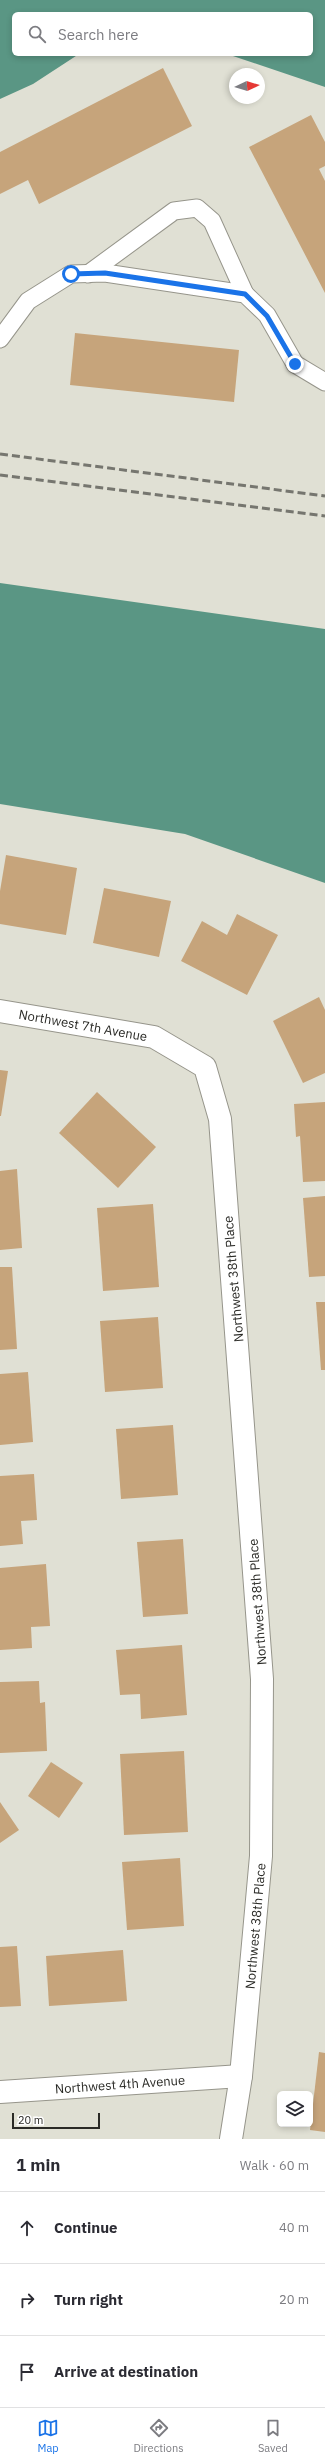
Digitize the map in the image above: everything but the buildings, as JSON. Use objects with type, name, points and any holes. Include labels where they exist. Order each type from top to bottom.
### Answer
[{"type":"street","name":"Northwest 7th Avenue","points":[[0,1011],[154,1037],[205,1067]]},
{"type":"street","name":"Northwest 38th Place","points":[[205,1067],[220,1119],[262,1679],[261,1856],[241,2076],[231,2139]]},
{"type":"street","name":"Northwest 4th Avenue","points":[[0,2092],[241,2076]]},
{"type":"lane","points":[[88,274],[174,211],[197,208],[212,221],[245,294],[267,316],[295,364],[325,382]]},
{"type":"lane","points":[[0,339],[28,301],[71,274],[105,273],[245,294]]},
{"type":"water","points":[[0,0],[325,0],[325,87],[233,56],[313,56],[313,12],[12,12],[12,56],[76,56],[33,84],[0,99]]},
{"type":"water","points":[[0,583],[325,629],[325,883],[185,834],[0,804]]},
{"type":"railway","points":[[0,454],[325,496]]},
{"type":"railway","points":[[0,475],[325,516]]},
{"type":"route","points":[[71,274],[105,273],[245,294],[267,316],[295,364]]}]
